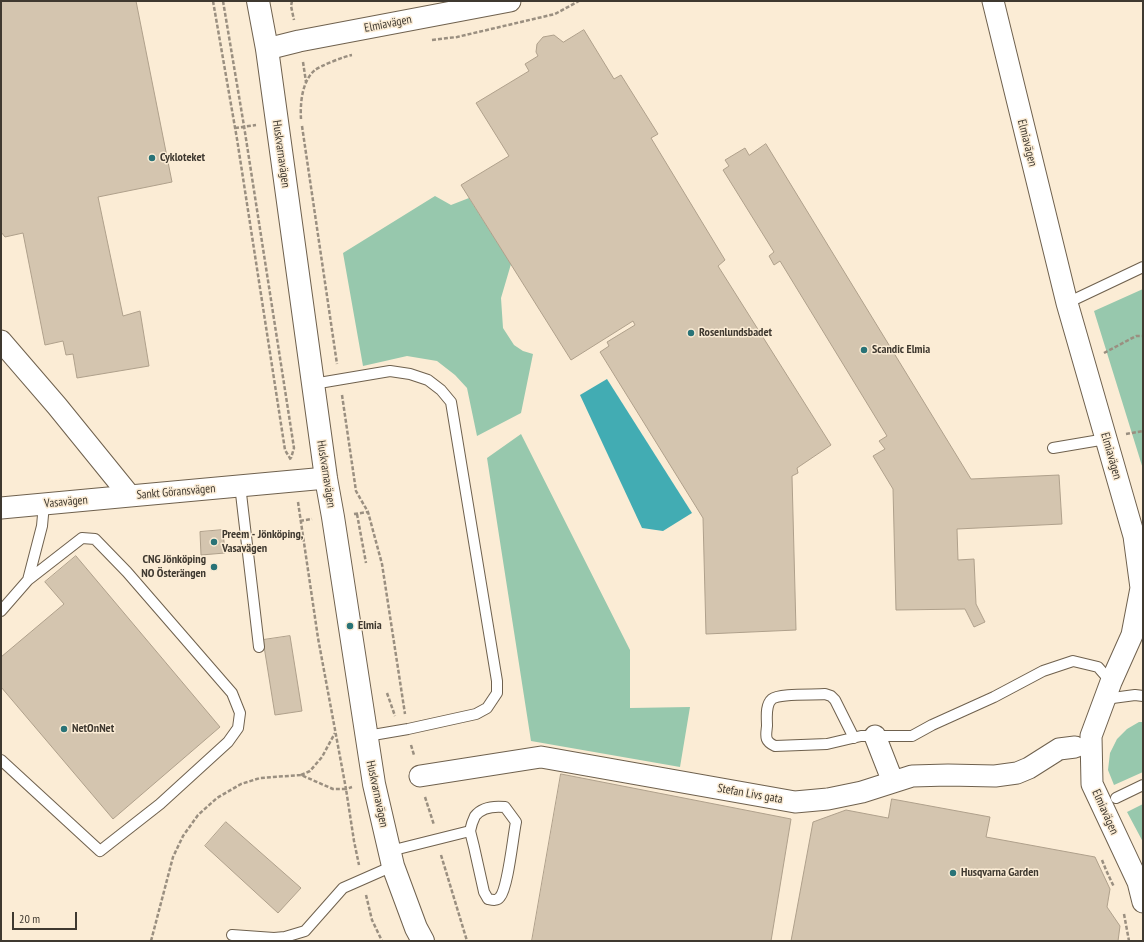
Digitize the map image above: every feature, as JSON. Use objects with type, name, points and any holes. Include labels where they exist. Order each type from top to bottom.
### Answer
[{"type":"street","name":"Huskvarnavägen","points":[[258,1],[267,49],[326,478],[374,784],[391,858],[416,928],[423,941]]},
{"type":"street","name":"Elmiavägen","points":[[267,49],[299,41],[510,1]]},
{"type":"street","name":"Elmiavägen","points":[[993,1],[1067,303],[1115,437],[1134,536],[1142,589],[1132,634],[1091,736],[1092,784],[1138,882],[1143,902]]},
{"type":"street","name":"Sankt Göransvägen","points":[[1,341],[57,406],[130,496],[326,478]]},
{"type":"street","name":"Vasavägen","points":[[1,508],[130,496]]},
{"type":"street","points":[[875,736],[893,782]]},
{"type":"street","name":"Stefan Livs gata","points":[[420,776],[541,757],[795,802],[828,799],[862,792],[912,776],[948,774],[995,776],[1017,773],[1029,768],[1059,749],[1075,747]]},
{"type":"lane","points":[[1067,303],[1143,267]]},
{"type":"lane","points":[[313,384],[390,371],[410,374],[428,380],[441,390],[451,402],[496,674],[497,693],[487,708],[476,714],[366,736]]},
{"type":"lane","points":[[1053,448],[1115,437]]},
{"type":"lane","points":[[240,485],[259,647]]},
{"type":"lane","points":[[28,580],[42,526],[44,504]]},
{"type":"lane","points":[[1,611],[28,580],[82,538],[95,539],[127,572],[232,692],[240,713],[238,728],[228,742],[160,804],[100,851],[1,760]]},
{"type":"lane","points":[[854,738],[835,700],[831,696],[824,694],[780,696],[772,699],[768,707],[766,738],[769,744],[775,746],[827,744],[854,738],[861,736],[912,736],[932,725],[994,697],[1043,671],[1073,661],[1098,666],[1108,691],[1143,696]]},
{"type":"lane","points":[[1116,798],[1143,785]]},
{"type":"lane","points":[[496,806],[505,807],[516,822],[509,865],[502,892],[499,898],[494,900],[488,899],[484,892],[470,831],[476,815],[484,809],[496,806]]},
{"type":"lane","points":[[232,934],[274,938],[285,937],[305,931],[343,888],[391,858],[437,839],[470,831]]},
{"type":"path","points":[[213,1],[237,139],[285,450],[291,458],[294,448],[223,1]]},
{"type":"path","points":[[430,40],[457,37],[556,14],[579,1]]},
{"type":"path","points":[[358,53],[315,69],[306,82],[301,112],[356,491],[368,512],[382,564],[404,729]]},
{"type":"path","points":[[1102,354],[1136,336],[1143,336]]},
{"type":"path","points":[[1115,437],[1143,431]]},
{"type":"path","points":[[357,514],[366,563]]},
{"type":"path","points":[[386,692],[404,729],[420,776],[467,941]]},
{"type":"path","points":[[151,941],[173,857],[183,836],[198,815],[217,798],[241,784],[260,778],[301,775],[310,770],[322,757],[335,732]]},
{"type":"path","points":[[301,775],[333,789],[346,789]]},
{"type":"path","points":[[1102,858],[1116,890]]},
{"type":"path","points":[[1124,912],[1129,941]]},
{"type":"green space","points":[[435,196],[451,205],[469,198],[511,264],[501,298],[503,328],[514,345],[523,351],[533,354],[521,413],[477,436],[467,388],[455,375],[437,361],[407,356],[363,366],[343,253]]},
{"type":"green space","points":[[1143,289],[1143,469],[1094,311]]},
{"type":"green space","points":[[521,434],[630,650],[630,708],[690,707],[680,767],[531,741],[487,458]]},
{"type":"green space","points":[[1139,722],[1143,722],[1143,772],[1114,785],[1108,770],[1110,753],[1117,739],[1127,729]]},
{"type":"green space","points":[[1143,804],[1143,842],[1127,812]]},
{"type":"water","points":[[607,379],[692,513],[663,531],[642,528],[580,395]]},
{"type":"building","points":[[1,1],[136,1],[172,182],[98,197],[123,316],[140,311],[149,366],[77,378],[73,354],[66,355],[63,341],[45,345],[23,233],[5,237],[1,232]]},
{"type":"building","name":"Rosenlundsbadet","points":[[584,30],[614,79],[621,75],[658,134],[651,138],[725,260],[718,266],[831,445],[797,468],[798,473],[792,476],[796,630],[706,634],[703,518],[600,352],[609,346],[607,342],[635,325],[633,321],[571,360],[461,185],[509,156],[476,103],[529,71],[525,64],[538,56],[536,52],[537,44],[543,37],[554,35],[563,42]]},
{"type":"building","name":"Scandic Elmia","points":[[766,144],[971,479],[1059,475],[1062,524],[957,529],[958,560],[974,559],[976,604],[985,622],[974,627],[965,609],[896,610],[893,489],[873,456],[885,449],[879,441],[887,436],[780,261],[774,265],[769,256],[774,252],[723,170],[729,166],[725,160],[745,148],[749,155]]},
{"type":"building","points":[[223,530],[225,553],[201,555],[200,532]]},
{"type":"building","points":[[76,556],[220,727],[113,819],[1,687],[1,657],[64,604],[45,582]]},
{"type":"building","points":[[290,636],[302,711],[275,715],[263,640]]},
{"type":"building","points":[[561,774],[791,819],[771,941],[532,941]]},
{"type":"building","name":"Husqvarna Garden","points":[[892,799],[990,817],[986,837],[1095,857],[1110,889],[1107,907],[1120,926],[1118,941],[791,941],[813,822],[846,810],[888,818]]},
{"type":"building","points":[[226,822],[301,888],[278,913],[205,846]]},
{"type":"place","name":"Cykloteket","points":[[152,158]]},
{"type":"place","name":"Rosenlundsbadet","points":[[691,333]]},
{"type":"place","name":"Scandic Elmia","points":[[864,350]]},
{"type":"place","name":"Preem - Jönköping, Vasavägen","points":[[214,542]]},
{"type":"place","name":"CNG Jönköping NO Österängen","points":[[214,567]]},
{"type":"place","name":"Elmia","points":[[350,626]]},
{"type":"place","name":"NetOnNet","points":[[64,729]]},
{"type":"place","name":"Husqvarna Garden","points":[[953,873]]}]
